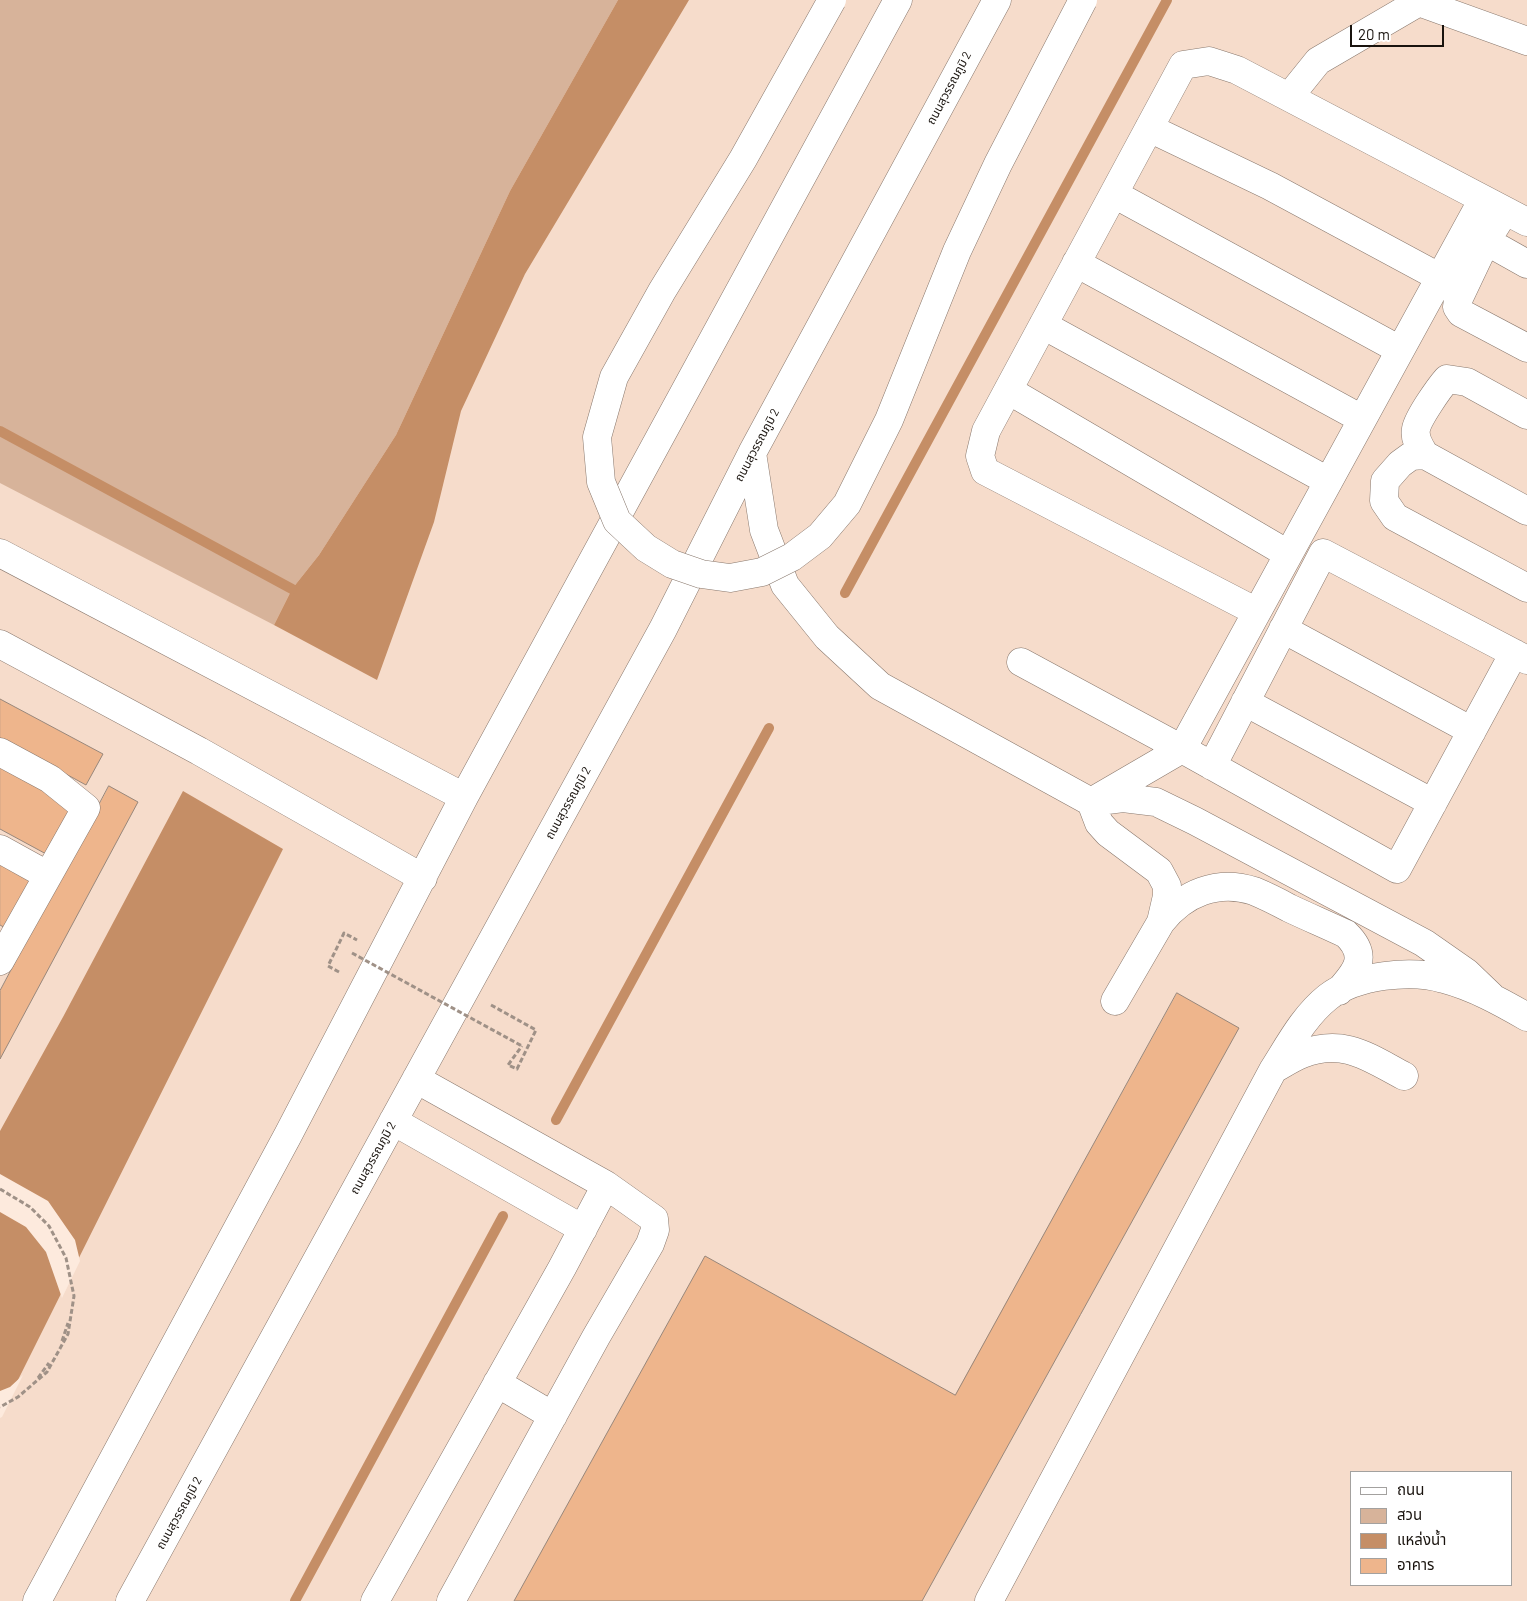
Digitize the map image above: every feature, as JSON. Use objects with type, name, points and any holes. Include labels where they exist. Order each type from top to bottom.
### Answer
[{"type":"street","points":[[832,0],[744,159],[662,291],[614,377],[597,437],[601,482],[618,521],[646,548],[672,564],[701,574],[730,578],[762,572],[792,556],[820,536],[847,504],[889,420],[957,251],[994,173],[1083,0]]},
{"type":"street","points":[[37,1601],[288,1135],[464,797],[898,0]]},
{"type":"street","name":"ถนนสุวรรณภูมิ 2","points":[[130,1601],[663,629],[752,453],[997,0]]},
{"type":"street","points":[[1289,96],[1318,61],[1419,2],[1527,41]]},
{"type":"street","points":[[1257,612],[985,471],[980,456],[986,431],[1183,65],[1209,61],[1237,70],[1505,210]]},
{"type":"street","points":[[1149,128],[1270,186],[1440,277]]},
{"type":"street","points":[[1114,194],[1400,350]]},
{"type":"street","points":[[1091,802],[1182,749],[1440,277],[1505,210]]},
{"type":"street","points":[[1505,210],[1486,241],[1458,300],[1457,307],[1460,312],[1527,348]]},
{"type":"street","points":[[1486,241],[1527,264]]},
{"type":"street","points":[[1076,263],[1362,419]]},
{"type":"street","points":[[1043,325],[1328,482]]},
{"type":"street","points":[[1424,455],[1417,441],[1416,429],[1437,391],[1447,379],[1467,382],[1527,415]]},
{"type":"street","points":[[1008,390],[1288,554]]},
{"type":"street","points":[[752,453],[764,530],[785,585],[827,637],[880,686],[1091,802],[1123,798],[1156,802],[1195,821],[1424,944],[1467,973],[1491,996]]},
{"type":"street","points":[[1527,510],[1424,455],[1412,456],[1400,464],[1385,482],[1384,501],[1395,516],[1527,588]]},
{"type":"street","points":[[0,553],[464,797]]},
{"type":"street","points":[[1021,662],[1397,869],[1472,731],[1521,656],[1323,553],[1212,766]]},
{"type":"street","points":[[1283,629],[1472,731]]},
{"type":"street","points":[[0,644],[199,752],[423,878]]},
{"type":"street","points":[[1245,702],[1433,803]]},
{"type":"street","points":[[0,752],[50,779],[86,808],[2,953]]},
{"type":"street","points":[[1091,802],[1099,823],[1108,833],[1152,864],[1164,878],[1167,896],[1161,922]]},
{"type":"street","points":[[0,849],[47,875]]},
{"type":"street","points":[[1115,1002],[1161,922],[1178,904],[1204,890],[1230,887],[1253,891],[1346,934],[1356,944],[1357,967],[1339,991]]},
{"type":"street","points":[[989,1601],[1273,1070],[1302,1024],[1328,997],[1356,982],[1387,975],[1443,979],[1491,996],[1527,1017]]},
{"type":"street","points":[[1273,1070],[1301,1054],[1320,1048],[1342,1048],[1360,1053],[1404,1076]]},
{"type":"street","points":[[416,1079],[606,1186],[654,1219],[655,1230],[650,1244],[596,1337],[452,1601]]},
{"type":"street","points":[[393,1121],[583,1229]]},
{"type":"street","points":[[375,1601],[606,1186]]},
{"type":"street","points":[[497,1383],[553,1416]]},
{"type":"path","points":[[344,933],[328,966],[340,972],[344,966]]},
{"type":"path","points":[[348,959],[352,953],[522,1046],[508,1065],[517,1069],[536,1030],[465,990]]},
{"type":"path","points":[[0,1190],[30,1207],[49,1226],[66,1258],[74,1296],[68,1334],[47,1372],[18,1397],[0,1407]]},
{"type":"shaded area","points":[[0,0],[1527,0],[1527,1601],[0,1601]]},
{"type":"green space","points":[[0,0],[618,0],[510,191],[396,435],[319,555],[292,589],[274,625],[0,483]]},
{"type":"water","points":[[618,0],[689,0],[525,274],[461,411],[434,522],[377,680],[274,625],[292,589],[319,555],[396,435],[510,191]]},
{"type":"water","points":[[183,791],[283,849],[0,1416],[0,1131]]},
{"type":"pier","points":[[0,1174],[48,1201],[75,1240],[80,1261],[62,1298],[46,1252],[26,1227],[0,1212]]},
{"type":"pier","points":[[23,1375],[0,1418],[0,1391],[10,1387]]},
{"type":"building","points":[[0,699],[103,754],[86,785],[0,738]]},
{"type":"building","points":[[0,764],[75,805],[48,855],[0,829]]},
{"type":"building","points":[[109,786],[138,802],[0,1059],[0,991]]},
{"type":"building","points":[[0,861],[34,879],[7,929],[0,925]]},
{"type":"building","points":[[1177,993],[1239,1028],[922,1601],[514,1601],[705,1256],[955,1395]]},
{"type":"waterway","points":[[845,593],[1167,0]]},
{"type":"waterway","points":[[0,431],[292,589]]},
{"type":"waterway","points":[[556,1120],[769,728]]},
{"type":"waterway","points":[[295,1601],[503,1216]]}]
